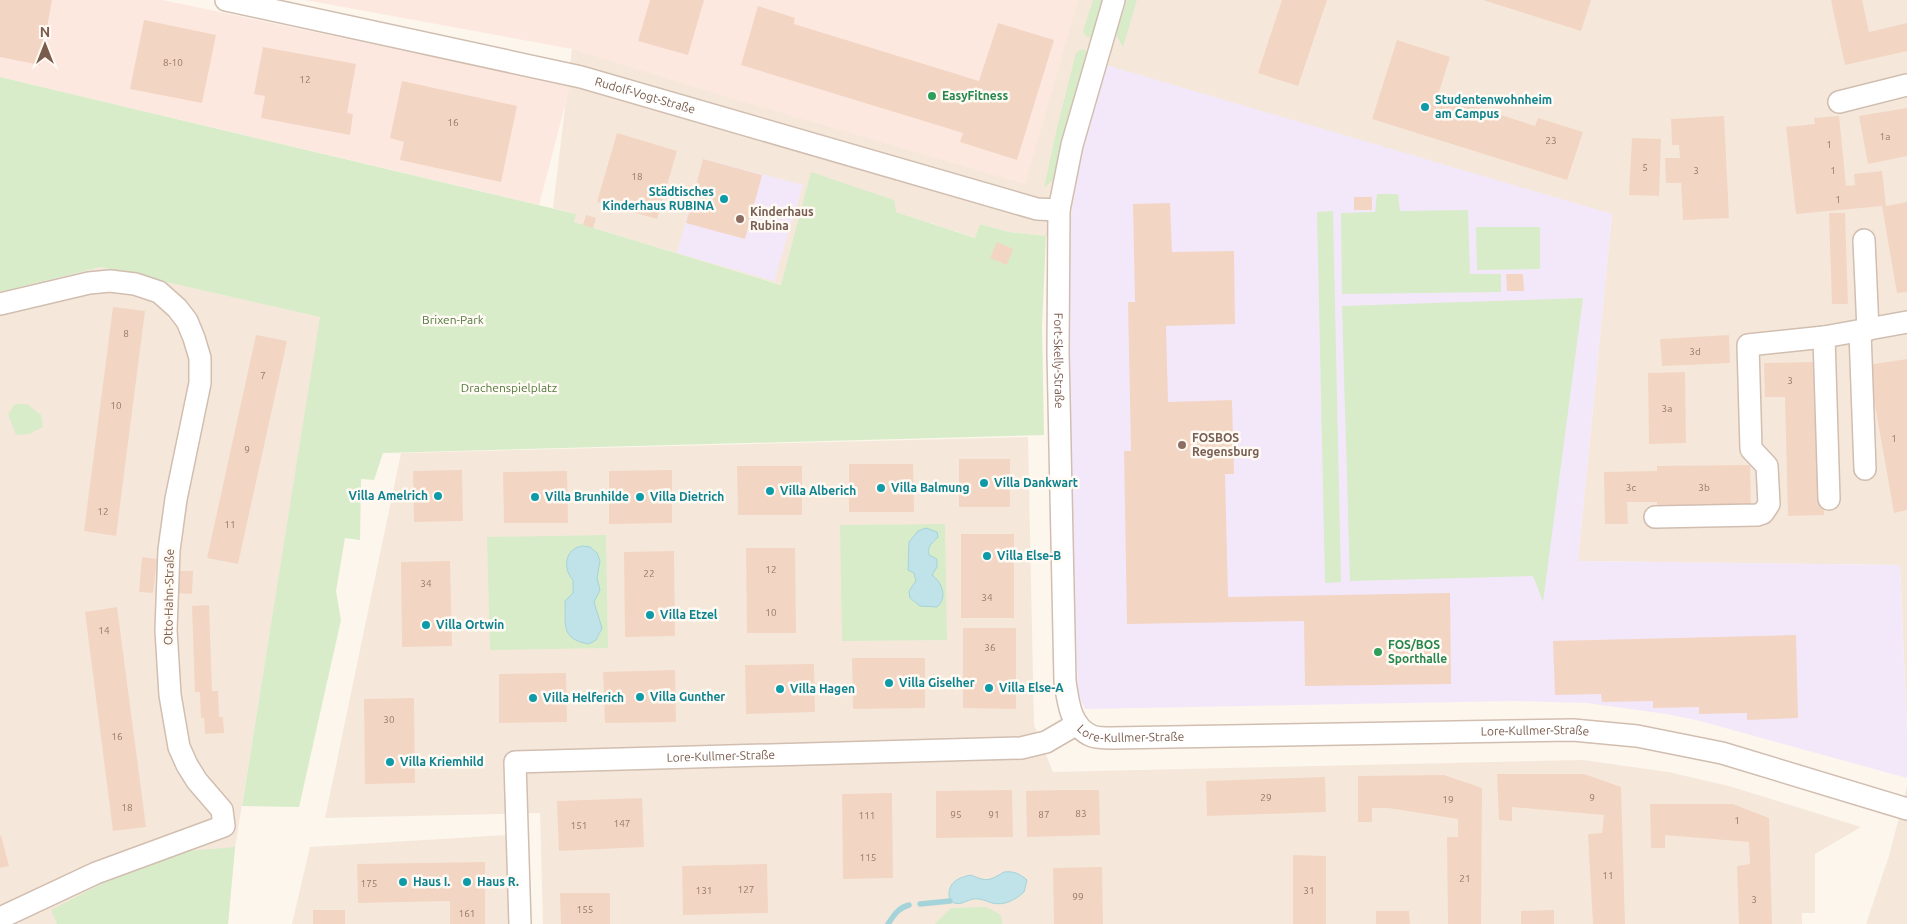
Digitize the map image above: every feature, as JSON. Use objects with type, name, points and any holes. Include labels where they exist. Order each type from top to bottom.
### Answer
[{"type":"street","name":"Rudolf-Vogt-Straße","points":[[226,0],[581,77],[1037,208],[1059,210]]},
{"type":"street","name":"Fort-Skelly-Straße","points":[[1077,724],[1068,706],[1065,681],[1058,352],[1059,210],[1072,145],[1114,0]]},
{"type":"street","points":[[1838,102],[1907,85]]},
{"type":"street","points":[[1864,240],[1865,469]]},
{"type":"street","name":"Otto-Hahn-Straße","points":[[0,304],[89,283],[110,281],[135,284],[159,292],[171,302],[187,321],[200,358],[200,383],[176,499],[169,550],[166,600],[168,667],[171,703],[179,747],[197,781],[222,810],[224,826],[96,874],[0,918]]},
{"type":"street","points":[[1655,517],[1757,515],[1768,509],[1767,466],[1751,449],[1748,345],[1824,338],[1907,322]]},
{"type":"street","points":[[1824,338],[1829,499]]},
{"type":"street","name":"Lore-Kullmer-Straße","points":[[520,924],[515,762],[1021,748],[1046,742],[1077,724],[1092,736],[1112,738],[1574,730],[1637,736],[1722,753],[1907,809]]},
{"type":"shaded area","points":[[0,0],[163,0],[570,86],[539,205],[0,77]]},
{"type":"shaded area","points":[[305,0],[1078,0],[1025,184],[724,96],[572,49]]},
{"type":"shaded area","points":[[583,0],[1907,0],[1907,733],[1900,565],[1578,561],[1612,214],[1496,181],[1078,170],[1068,239],[1009,232],[980,224],[976,238],[896,212],[782,285],[574,222],[576,214],[553,208],[572,49]]},
{"type":"shaded area","points":[[1106,65],[1612,214],[1578,561],[1900,565],[1907,778],[1696,720],[1587,703],[1516,701],[1085,709],[1078,694],[1067,359],[1068,239],[1078,170]]},
{"type":"shaded area","name":"Kinderhaus Rubina","points":[[703,159],[803,185],[774,281],[677,253]]},
{"type":"shaded area","points":[[101,267],[321,317],[235,848],[228,924],[0,924],[0,292]]},
{"type":"shaded area","points":[[1028,437],[1034,725],[1053,772],[1583,760],[1668,772],[1729,786],[1861,827],[1815,854],[1815,913],[1802,913],[1802,924],[543,924],[540,813],[325,818],[401,453]]},
{"type":"shaded area","points":[[1907,786],[1907,924],[1866,924],[1889,856]]},
{"type":"shaded area","points":[[506,835],[510,924],[292,924],[310,847]]},
{"type":"green space","points":[[1093,0],[1103,0],[1091,38],[1086,36],[1083,31]]},
{"type":"green space","points":[[1127,0],[1137,0],[1123,47],[1116,35]]},
{"type":"green space","points":[[1084,49],[1087,52],[1067,120],[1057,170],[1053,180],[1044,188],[1076,53]]},
{"type":"green space","name":"Brixen-Park","points":[[0,77],[576,214],[574,222],[781,285],[811,172],[894,200],[896,212],[975,238],[980,224],[1009,232],[1046,236],[1042,327],[1044,435],[383,453],[374,480],[361,479],[360,540],[345,538],[336,591],[341,620],[299,807],[242,806],[320,317],[101,267],[0,292]]},
{"type":"green space","points":[[1377,194],[1398,194],[1400,211],[1468,210],[1470,274],[1501,274],[1501,292],[1342,294],[1341,213],[1375,212]]},
{"type":"green space","points":[[1333,211],[1341,582],[1325,583],[1317,212]]},
{"type":"green space","points":[[1476,227],[1540,227],[1540,269],[1477,270]]},
{"type":"green space","points":[[1583,298],[1543,602],[1533,576],[1350,581],[1342,306]]},
{"type":"green space","points":[[15,404],[27,404],[41,415],[43,427],[29,434],[16,435],[8,414]]},
{"type":"green space","points":[[945,524],[947,640],[842,641],[840,525]]},
{"type":"green space","points":[[606,535],[608,648],[490,650],[487,537]]},
{"type":"green space","points":[[235,847],[228,924],[57,924],[51,910],[111,879],[188,851]]},
{"type":"green space","points":[[986,907],[1001,915],[1002,924],[935,924],[951,908]]},
{"type":"water","points":[[926,528],[937,532],[938,537],[930,545],[929,549],[929,555],[937,559],[937,567],[932,575],[939,582],[943,595],[937,607],[920,606],[910,598],[909,591],[916,581],[914,573],[908,570],[909,542],[918,531]]},
{"type":"water","points":[[583,546],[590,547],[597,553],[600,561],[597,578],[600,590],[594,602],[602,628],[596,640],[589,644],[573,639],[566,630],[565,624],[565,601],[573,593],[573,580],[567,570],[567,559],[572,550]]},
{"type":"water","points":[[1004,872],[1016,873],[1027,880],[1024,892],[1013,900],[1001,904],[978,899],[959,904],[950,901],[949,891],[956,880],[971,875],[988,880]]},
{"type":"building","points":[[0,0],[52,0],[40,65],[0,57]]},
{"type":"building","points":[[650,0],[704,0],[688,55],[638,41]]},
{"type":"building","points":[[1282,0],[1327,0],[1298,86],[1258,73]]},
{"type":"building","points":[[1483,0],[1591,0],[1581,31]]},
{"type":"building","points":[[1831,0],[1862,0],[1869,32],[1907,23],[1907,51],[1845,65]]},
{"type":"building","points":[[758,6],[795,18],[794,24],[979,81],[998,23],[1054,40],[1017,160],[960,142],[963,133],[741,65]]},
{"type":"building","points":[[144,20],[216,35],[202,103],[130,89]]},
{"type":"building","name":"Studentenwohnheim am Campus","points":[[1397,40],[1450,57],[1438,95],[1535,126],[1538,118],[1583,132],[1567,180],[1372,119]]},
{"type":"building","points":[[263,47],[356,64],[347,113],[353,114],[350,135],[261,118],[265,96],[254,94]]},
{"type":"building","points":[[402,81],[517,106],[501,182],[400,160],[404,142],[390,138]]},
{"type":"building","points":[[1907,108],[1907,156],[1868,164],[1859,116]]},
{"type":"building","points":[[1724,116],[1729,218],[1683,220],[1681,183],[1666,183],[1665,158],[1680,158],[1679,145],[1672,145],[1671,119]]},
{"type":"building","points":[[1839,116],[1846,186],[1855,185],[1854,174],[1882,171],[1886,206],[1907,202],[1907,292],[1897,293],[1882,206],[1796,214],[1786,127],[1815,124],[1814,118]]},
{"type":"building","points":[[617,133],[677,151],[657,219],[597,202]]},
{"type":"building","points":[[1632,138],[1661,139],[1659,196],[1629,195]]},
{"type":"building","name":"Städtisches Kinderhaus RUBINA","points":[[703,159],[762,175],[745,239],[686,223]]},
{"type":"building","points":[[1354,197],[1372,197],[1372,210],[1354,210]]},
{"type":"building","name":"FOSBOS Regensburg","points":[[1170,203],[1172,252],[1234,251],[1235,324],[1166,326],[1168,402],[1232,400],[1234,474],[1225,474],[1228,597],[1450,593],[1451,684],[1305,686],[1304,621],[1127,624],[1124,451],[1131,451],[1128,302],[1135,302],[1133,204]]},
{"type":"building","points":[[1829,213],[1845,213],[1848,304],[1832,304]]},
{"type":"building","points":[[586,215],[596,218],[593,228],[583,225]]},
{"type":"building","points":[[997,242],[1013,249],[1007,265],[990,258]]},
{"type":"building","points":[[1506,274],[1523,274],[1524,291],[1507,291]]},
{"type":"building","points":[[113,307],[145,311],[116,536],[84,531]]},
{"type":"building","points":[[256,335],[287,341],[238,564],[207,558]]},
{"type":"building","points":[[1729,335],[1730,363],[1662,366],[1660,339]]},
{"type":"building","points":[[1907,359],[1907,510],[1894,513],[1868,365]]},
{"type":"building","points":[[1815,362],[1821,396],[1824,515],[1788,516],[1785,397],[1765,397],[1764,363]]},
{"type":"building","points":[[1685,372],[1686,443],[1649,444],[1648,373]]},
{"type":"building","name":"Villa Dankwart","points":[[959,459],[1010,459],[1010,507],[959,507]]},
{"type":"building","name":"Villa Balmung","points":[[849,464],[913,464],[914,512],[849,512]]},
{"type":"building","points":[[1750,465],[1751,513],[1657,514],[1657,502],[1627,502],[1628,524],[1605,524],[1604,472],[1657,471],[1657,466]]},
{"type":"building","name":"Villa Alberich","points":[[737,466],[802,466],[802,515],[738,515]]},
{"type":"building","name":"Villa Amelrich","points":[[462,470],[463,521],[414,522],[413,471]]},
{"type":"building","name":"Villa Dietrich","points":[[672,470],[672,523],[609,524],[609,471]]},
{"type":"building","name":"Villa Brunhilde","points":[[567,471],[568,523],[504,523],[503,472]]},
{"type":"building","points":[[961,534],[1014,534],[1014,618],[961,618]]},
{"type":"building","points":[[746,548],[795,548],[796,633],[747,633]]},
{"type":"building","points":[[674,551],[675,636],[625,637],[624,552]]},
{"type":"building","points":[[142,557],[157,559],[153,593],[139,592]]},
{"type":"building","points":[[450,561],[452,646],[402,647],[401,562]]},
{"type":"building","points":[[174,571],[193,571],[192,594],[173,593]]},
{"type":"building","points":[[209,605],[212,691],[218,691],[219,717],[223,717],[224,733],[205,734],[204,718],[201,718],[200,692],[195,692],[192,606]]},
{"type":"building","points":[[117,607],[146,827],[113,831],[85,612]]},
{"type":"building","points":[[963,628],[1016,628],[1016,709],[963,708]]},
{"type":"building","points":[[1796,635],[1798,718],[1747,720],[1747,713],[1699,714],[1699,707],[1653,708],[1653,701],[1602,702],[1601,694],[1555,695],[1553,641]]},
{"type":"building","name":"Villa Giselher","points":[[852,658],[925,658],[925,708],[853,709]]},
{"type":"building","name":"Villa Hagen","points":[[814,664],[815,712],[746,714],[745,665]]},
{"type":"building","name":"Villa Gunther","points":[[675,670],[676,722],[605,723],[603,672]]},
{"type":"building","name":"Villa Helferich","points":[[566,673],[567,722],[499,723],[499,674]]},
{"type":"building","points":[[414,698],[415,783],[365,784],[364,699]]},
{"type":"building","points":[[1497,774],[1584,774],[1621,787],[1625,924],[1593,924],[1588,834],[1602,833],[1604,815],[1512,807],[1512,821],[1499,820]]},
{"type":"building","points":[[1444,775],[1482,788],[1481,924],[1448,924],[1447,837],[1458,837],[1458,819],[1388,808],[1372,808],[1372,822],[1358,822],[1358,776]]},
{"type":"building","points":[[1325,777],[1326,812],[1207,816],[1206,781]]},
{"type":"building","points":[[1012,790],[1013,837],[936,838],[936,791]]},
{"type":"building","points":[[1099,790],[1100,835],[1027,837],[1026,791]]},
{"type":"building","points":[[892,793],[893,878],[843,879],[842,794]]},
{"type":"building","points":[[642,798],[644,847],[559,851],[557,801]]},
{"type":"building","points":[[1650,804],[1733,804],[1769,818],[1772,924],[1739,924],[1737,866],[1750,864],[1749,842],[1665,835],[1665,848],[1651,848]]},
{"type":"building","points":[[0,836],[9,866],[0,868]]},
{"type":"building","points":[[1293,855],[1326,856],[1326,924],[1293,924]]},
{"type":"building","name":"Haus I.","points":[[485,862],[485,924],[450,924],[450,901],[358,903],[357,864]]},
{"type":"building","points":[[767,864],[768,913],[683,915],[682,866]]},
{"type":"building","points":[[1102,867],[1103,924],[1054,924],[1053,868]]},
{"type":"building","points":[[560,893],[610,893],[610,924],[561,924]]},
{"type":"building","points":[[313,910],[345,910],[345,924],[313,924]]},
{"type":"building","points":[[1554,910],[1554,924],[1521,924],[1521,911]]},
{"type":"building","points":[[1376,911],[1409,911],[1410,924],[1376,924]]},
{"type":"waterway","points":[[920,904],[950,901]]},
{"type":"waterway","points":[[888,924],[899,910],[909,905]]},
{"type":"place","name":"EasyFitness","points":[[932,96]]},
{"type":"place","name":"Studentenwohnheim am Campus","points":[[1425,107]]},
{"type":"place","name":"Städtisches Kinderhaus RUBINA","points":[[724,199]]},
{"type":"place","name":"Kinderhaus Rubina","points":[[740,219]]},
{"type":"place","name":"FOSBOS Regensburg","points":[[1182,445]]},
{"type":"place","name":"Villa Dankwart","points":[[984,483]]},
{"type":"place","name":"Villa Balmung","points":[[881,488]]},
{"type":"place","name":"Villa Alberich","points":[[770,491]]},
{"type":"place","name":"Villa Amelrich","points":[[438,496]]},
{"type":"place","name":"Villa Brunhilde","points":[[535,497]]},
{"type":"place","name":"Villa Dietrich","points":[[640,497]]},
{"type":"place","name":"Villa Else-B","points":[[987,556]]},
{"type":"place","name":"Villa Etzel","points":[[650,615]]},
{"type":"place","name":"Villa Ortwin","points":[[426,625]]},
{"type":"place","name":"FOS/BOS Sporthalle","points":[[1378,652]]},
{"type":"place","name":"Villa Giselher","points":[[889,683]]},
{"type":"place","name":"Villa Else-A","points":[[989,688]]},
{"type":"place","name":"Villa Hagen","points":[[780,689]]},
{"type":"place","name":"Villa Gunther","points":[[640,697]]},
{"type":"place","name":"Villa Helferich","points":[[533,698]]},
{"type":"place","name":"Villa Kriemhild","points":[[390,762]]},
{"type":"place","name":"Haus I.","points":[[403,882]]},
{"type":"place","name":"Haus R.","points":[[467,882]]},
{"type":"park label","name":"Drachenspielplatz","points":[[509,388]]}]
